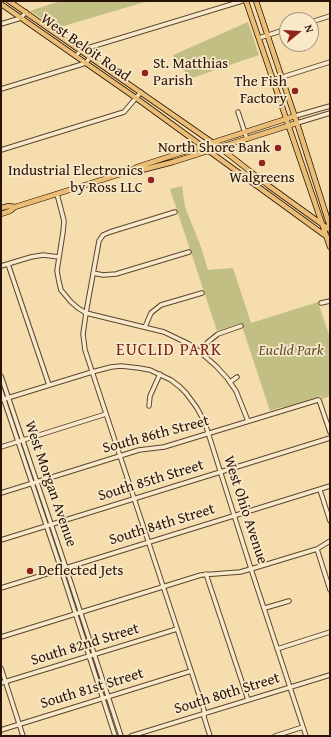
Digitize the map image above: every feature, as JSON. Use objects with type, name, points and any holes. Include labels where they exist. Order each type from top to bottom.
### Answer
[{"type":"main road","name":"West Beloit Road","points":[[9,1],[212,142],[269,186],[322,224],[330,228]]},
{"type":"main road","points":[[246,1],[330,247]]},
{"type":"main road","points":[[256,1],[330,228]]},
{"type":"main road","name":"West Beloit Road","points":[[1,4],[136,98],[328,238]]},
{"type":"main road","points":[[1,214],[10,211],[15,207],[130,171],[136,167],[294,116]]},
{"type":"main road","points":[[130,171],[138,172],[297,123]]},
{"type":"main road","points":[[190,150],[193,143],[191,138]]},
{"type":"main road","points":[[308,214],[315,211],[314,202]]},
{"type":"main road","points":[[1,208],[8,206],[15,207]]},
{"type":"street","points":[[76,56],[81,50],[242,1]]},
{"type":"street","points":[[1,24],[21,18],[26,12]]},
{"type":"street","points":[[319,19],[330,16]]},
{"type":"street","points":[[259,38],[279,31]]},
{"type":"street","points":[[1,89],[86,63],[90,57]]},
{"type":"street","points":[[273,80],[330,62]]},
{"type":"street","points":[[1,150],[124,112],[141,92]]},
{"type":"street","points":[[294,116],[330,106]]},
{"type":"street","points":[[238,112],[247,139]]},
{"type":"street","points":[[297,123],[330,113]]},
{"type":"street","points":[[57,194],[64,221],[57,271],[61,290],[71,302],[86,313],[145,326],[177,337],[189,344],[216,366],[230,382],[236,391],[248,421]]},
{"type":"street","points":[[175,212],[103,235],[99,241],[93,273],[83,334],[83,345],[204,710],[210,736]]},
{"type":"street","points":[[93,273],[103,275],[116,274],[189,252]]},
{"type":"street","points":[[1,266],[43,255],[59,257]]},
{"type":"street","points":[[8,264],[49,385]]},
{"type":"street","points":[[145,326],[151,313],[161,305],[202,293]]},
{"type":"street","points":[[321,304],[330,301]]},
{"type":"street","points":[[200,352],[208,342],[218,334],[241,326]]},
{"type":"street","name":"West Ohio Avenue","points":[[2,400],[92,372],[121,366],[150,370],[171,380],[180,387],[202,415],[306,736]]},
{"type":"street","points":[[149,406],[150,396],[160,374]]},
{"type":"street","name":"West Morgan Avenue","points":[[1,376],[81,612],[121,736]]},
{"type":"street","points":[[230,382],[238,377]]},
{"type":"street","name":"West Morgan Avenue","points":[[1,391],[2,400],[18,441],[115,736]]},
{"type":"street","name":"South 86th Street","points":[[1,493],[139,450],[164,446],[318,400],[320,400],[330,432]]},
{"type":"street","points":[[1,447],[106,414]]},
{"type":"street","name":"South 85th Street","points":[[1,540],[330,438]]},
{"type":"street","name":"South 84th Street","points":[[1,588],[330,486]]},
{"type":"street","points":[[320,490],[330,521]]},
{"type":"street","points":[[1,637],[201,575],[240,572],[251,569],[317,549],[330,541]]},
{"type":"street","points":[[317,549],[330,590]]},
{"type":"street","points":[[206,574],[248,700]]},
{"type":"street","points":[[265,608],[289,601]]},
{"type":"street","name":"South 82nd Street","points":[[1,683],[177,629]]},
{"type":"street","points":[[277,649],[330,632]]},
{"type":"street","points":[[1,668],[23,736]]},
{"type":"street","name":"South 81st Street","points":[[1,730],[191,671]]},
{"type":"street","name":"South 80th Street","points":[[131,736],[330,676]]},
{"type":"street","points":[[275,736],[303,727]]},
{"type":"green space","points":[[60,1],[148,1],[57,28],[30,11]]},
{"type":"green space","points":[[248,22],[259,55],[192,78],[175,62],[173,55]]},
{"type":"green space","name":"Euclid Park","points":[[182,186],[185,207],[201,247],[208,270],[233,268],[251,323],[318,302],[330,338],[330,396],[322,399],[321,396],[270,411],[241,323],[217,331],[170,189]]},
{"type":"place","name":"St. Matthias Parish","points":[[145,73]]},
{"type":"place","name":"The Fish Factory","points":[[295,91]]},
{"type":"place","name":"North Shore Bank","points":[[278,148]]},
{"type":"place","name":"Walgreens","points":[[262,163]]},
{"type":"place","name":"Industrial Electronics by Ross LLC","points":[[151,180]]},
{"type":"place","name":"Deflected Jets","points":[[30,571]]},
{"type":"district","name":"EUCLID PARK","points":[[169,351]]}]
